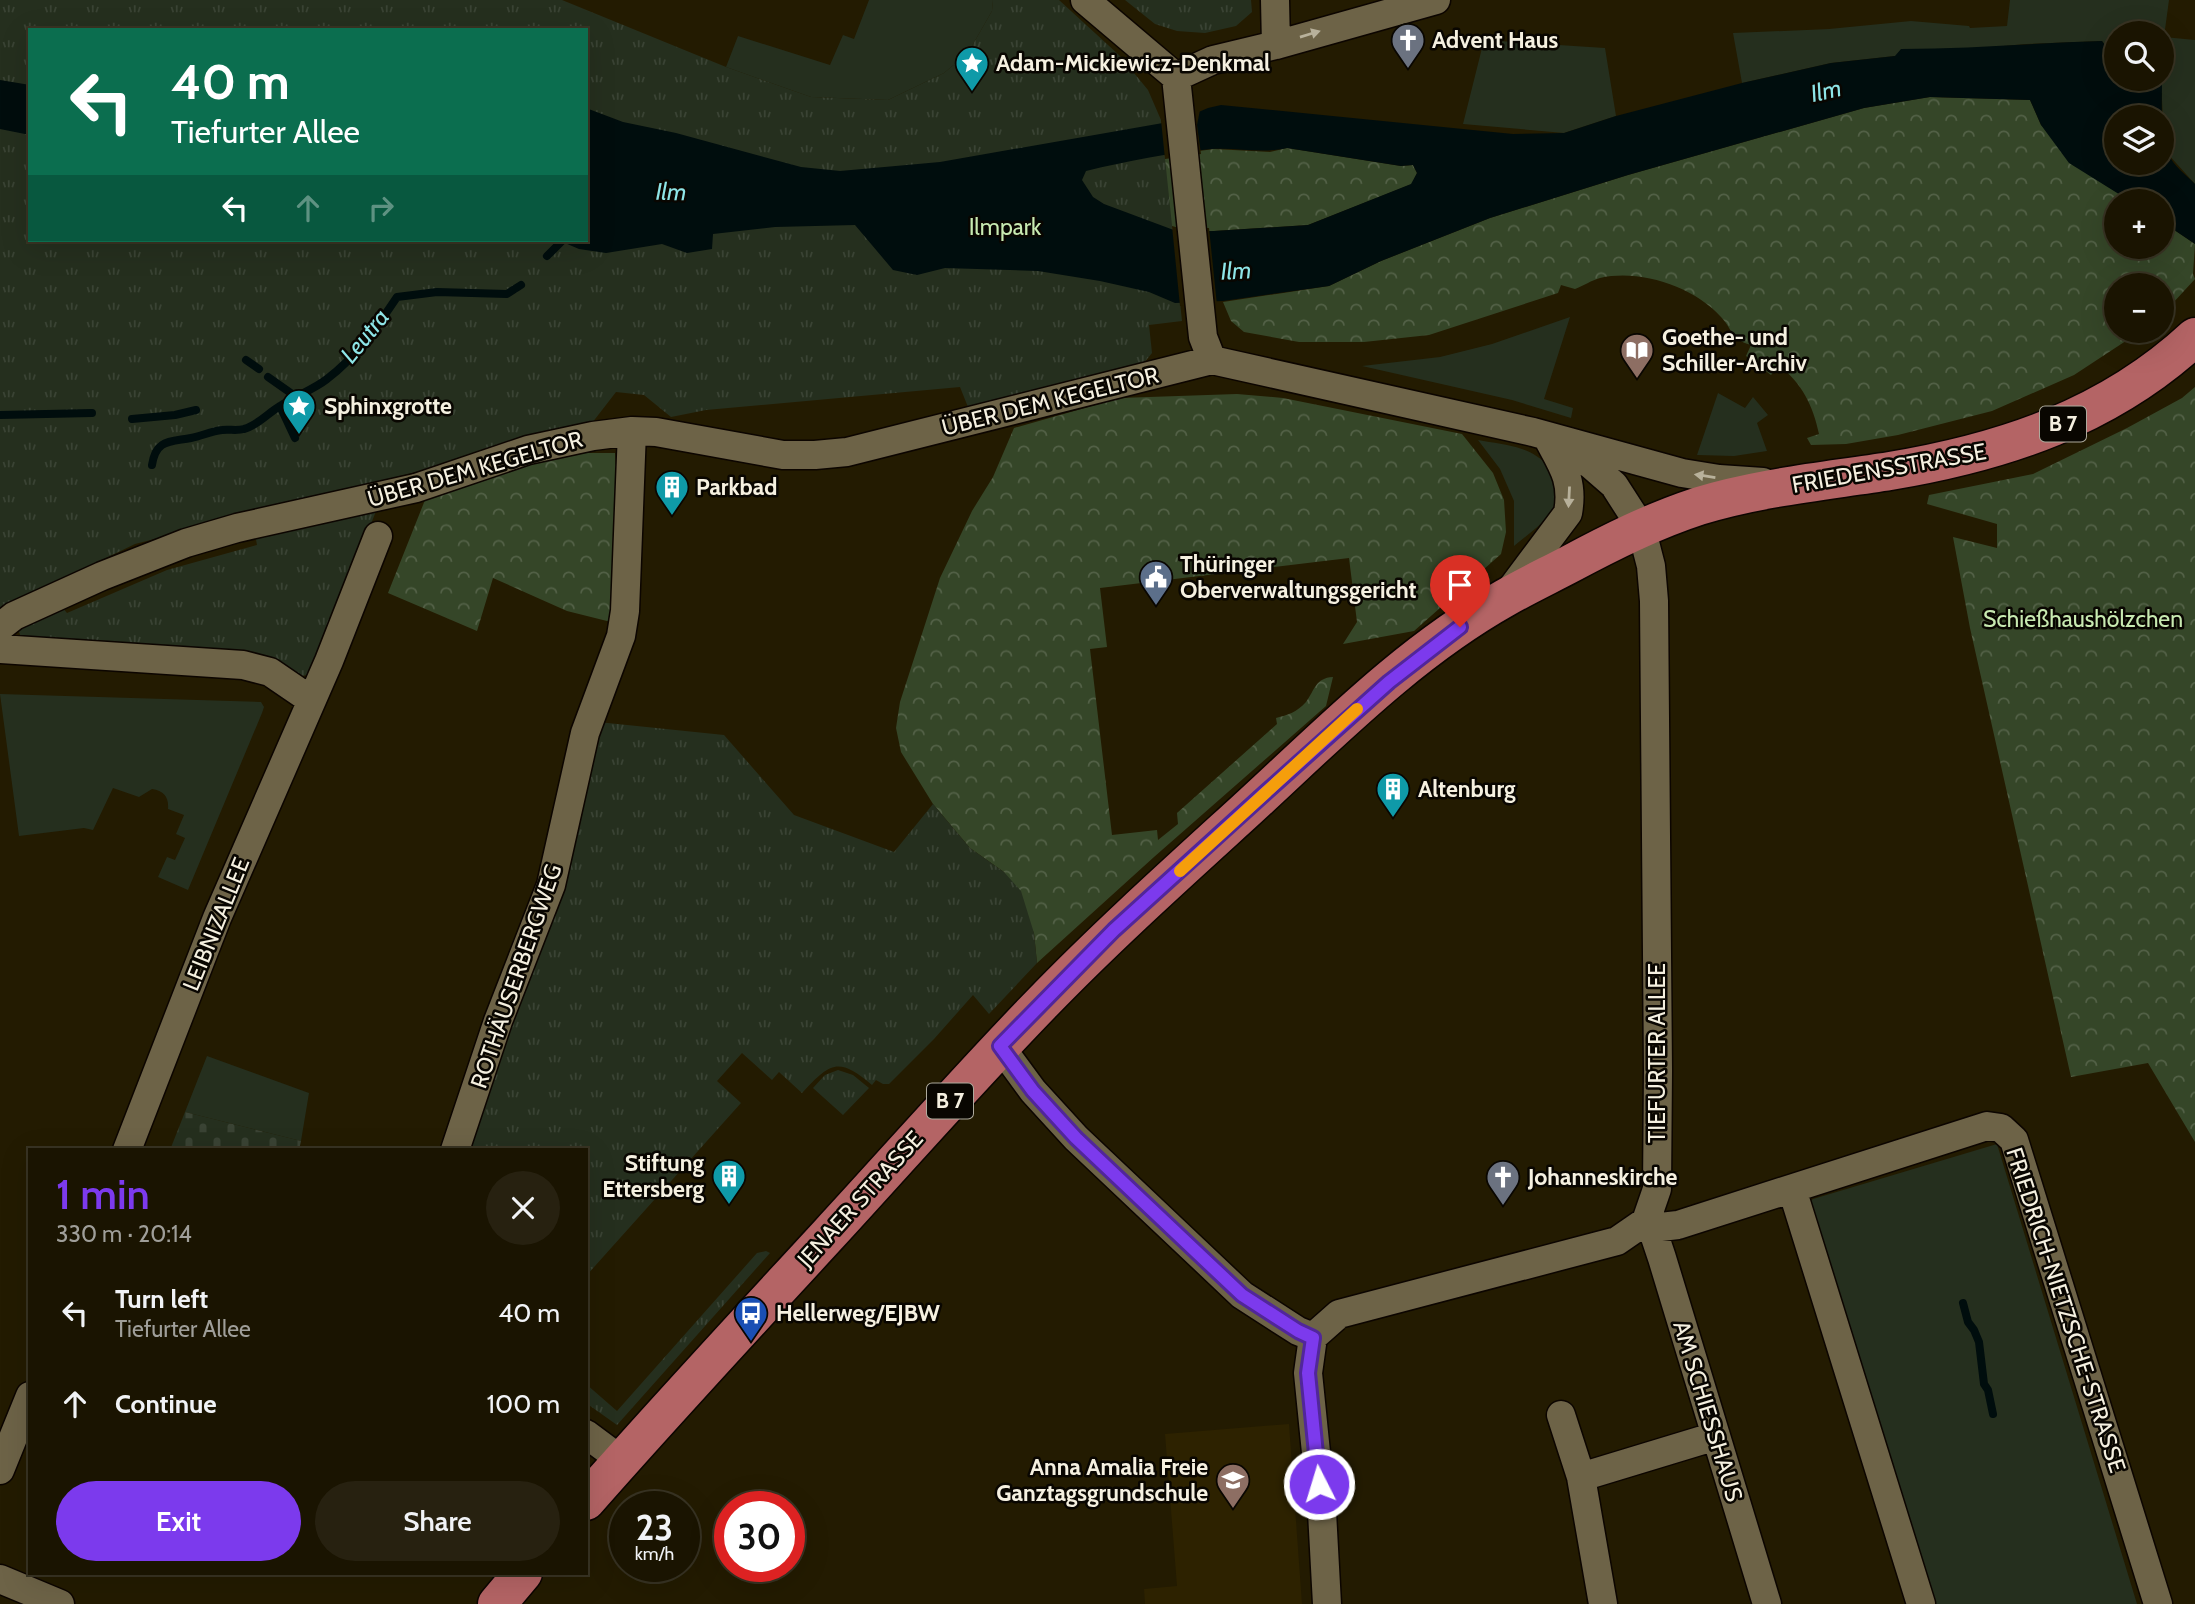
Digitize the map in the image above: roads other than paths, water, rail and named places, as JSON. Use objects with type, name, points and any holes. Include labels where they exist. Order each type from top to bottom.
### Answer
[{"type":"main road","name":"FRIEDENSSTRASSE","points":[[1641,527],[1707,504],[1797,485],[1924,465],[1965,456],[2044,432],[2088,413],[2163,364],[2190,341]]},
{"type":"main road","name":"JENAER STRASSE","points":[[588,1499],[1000,1046],[1114,930],[1339,725],[1446,636],[1503,599],[1641,527]]},
{"type":"street","points":[[1085,0],[1176,77],[1208,349]]},
{"type":"street","points":[[1275,0],[1276,45]]},
{"type":"street","points":[[1176,77],[1213,60],[1436,0]]},
{"type":"street","name":"ÜBER DEM KEGELTOR","points":[[0,627],[15,616],[102,576],[186,543],[237,528],[416,488],[528,450],[632,431],[656,432],[783,455],[847,452],[1208,349],[1546,435],[1682,473],[1719,479],[1797,485]]},
{"type":"street","name":"ROTHÄUSERBERGWEG","points":[[456,1148],[498,1021],[551,885],[584,733],[621,636],[625,611],[632,431]]},
{"type":"street","points":[[1503,599],[1568,513],[1570,485],[1565,469],[1546,435]]},
{"type":"street","name":"ÜBER DEM KEGELTOR","points":[[1546,435],[1591,465],[1614,485],[1641,527]]},
{"type":"street","name":"TIEFURTER ALLEE","points":[[1641,527],[1651,566],[1654,601],[1657,1189],[1649,1225]]},
{"type":"street","name":"LEIBNIZALLEE","points":[[128,1148],[216,918],[329,661],[379,536]]},
{"type":"street","points":[[0,649],[243,666],[270,672],[311,700]]},
{"type":"street","points":[[1000,1046],[1033,1091],[1076,1138],[1242,1295],[1313,1338]]},
{"type":"street","name":"FRIEDRICH-NIETZSCHE-STRASSE","points":[[1649,1225],[1678,1225],[1987,1126],[2001,1128],[2014,1140],[2158,1604]]},
{"type":"street","points":[[1793,1189],[1920,1604]]},
{"type":"street","points":[[1327,1604],[1322,1512],[1308,1373],[1313,1338],[1339,1314],[1617,1241],[1649,1225]]},
{"type":"street","name":"AM SCHIESSHAUS","points":[[1649,1225],[1767,1604]]},
{"type":"street","points":[[0,1470],[28,1401]]},
{"type":"street","points":[[1561,1415],[1581,1477],[1603,1604]]},
{"type":"street","points":[[588,1435],[621,1460]]},
{"type":"street","points":[[1581,1477],[1716,1436]]},
{"type":"street","points":[[0,1578],[60,1604]]},
{"type":"water","name":"Ilm","points":[[2102,41],[2104,91],[2162,91],[2162,105],[2104,105],[2104,175],[2174,175],[2174,163],[2195,184],[2195,244],[2174,230],[2174,189],[2111,189],[2069,163],[2041,125],[2030,100],[1930,97],[1864,108],[1628,175],[1490,218],[1381,261],[1329,286],[1223,301],[1175,303],[1149,292],[1038,271],[945,268],[917,275],[893,270],[855,225],[775,227],[713,234],[712,249],[687,253],[662,244],[606,253],[579,249],[563,242],[588,242],[588,109],[623,122],[676,133],[801,167],[840,171],[940,162],[1180,120],[1221,105],[1513,134],[1564,133],[1616,116],[1742,83],[1831,63],[1895,56],[1901,49]],"holes":[[[1287,148],[1401,166],[1413,165],[1417,173],[1411,184],[1308,225],[1214,231],[1179,232],[1104,204],[1093,197],[1082,180],[1086,171],[1164,155],[1211,149]]]},
{"type":"water","points":[[0,80],[28,85],[28,135],[0,129]]},
{"type":"waterway","name":"Leutra","points":[[547,256],[561,242]]},
{"type":"waterway","name":"Leutra","points":[[152,465],[157,450],[165,443],[249,427],[286,402],[322,383],[356,352],[397,297],[437,292],[507,294],[521,285]]},
{"type":"waterway","name":"Leutra","points":[[246,360],[259,369]]},
{"type":"waterway","name":"Leutra","points":[[268,377],[295,396]]},
{"type":"waterway","name":"Leutra","points":[[280,406],[295,438]]},
{"type":"waterway","points":[[132,419],[196,410]]},
{"type":"waterway","points":[[0,415],[92,413]]},
{"type":"waterway","points":[[1963,1303],[1968,1322],[1979,1342],[1984,1384],[1988,1390],[1993,1414]]},
{"type":"place","name":"Advent Haus","points":[[1408,70]]},
{"type":"place","name":"Adam-Mickiewicz-Denkmal","points":[[972,93]]},
{"type":"place","name":"Goethe- und Schiller-Archiv","points":[[1637,380]]},
{"type":"place","name":"Sphinxgrotte","points":[[299,436]]},
{"type":"place","name":"Parkbad","points":[[672,517]]},
{"type":"place","name":"Thüringer Oberverwaltungsgericht","points":[[1156,607]]},
{"type":"place","name":"Altenburg","points":[[1393,819]]},
{"type":"place","name":"Stiftung Ettersberg","points":[[729,1206]]},
{"type":"place","name":"Johanneskirche","points":[[1503,1207]]},
{"type":"place","name":"Hellerweg/EJBW","points":[[751,1343]]},
{"type":"place","name":"Anna Amalia Freie Ganztagsgrundschule","points":[[1233,1510]]},
{"type":"park label","name":"Ilmpark","points":[[1005,227]]},
{"type":"park label","name":"Schießhaushölzchen","points":[[2083,619]]}]
